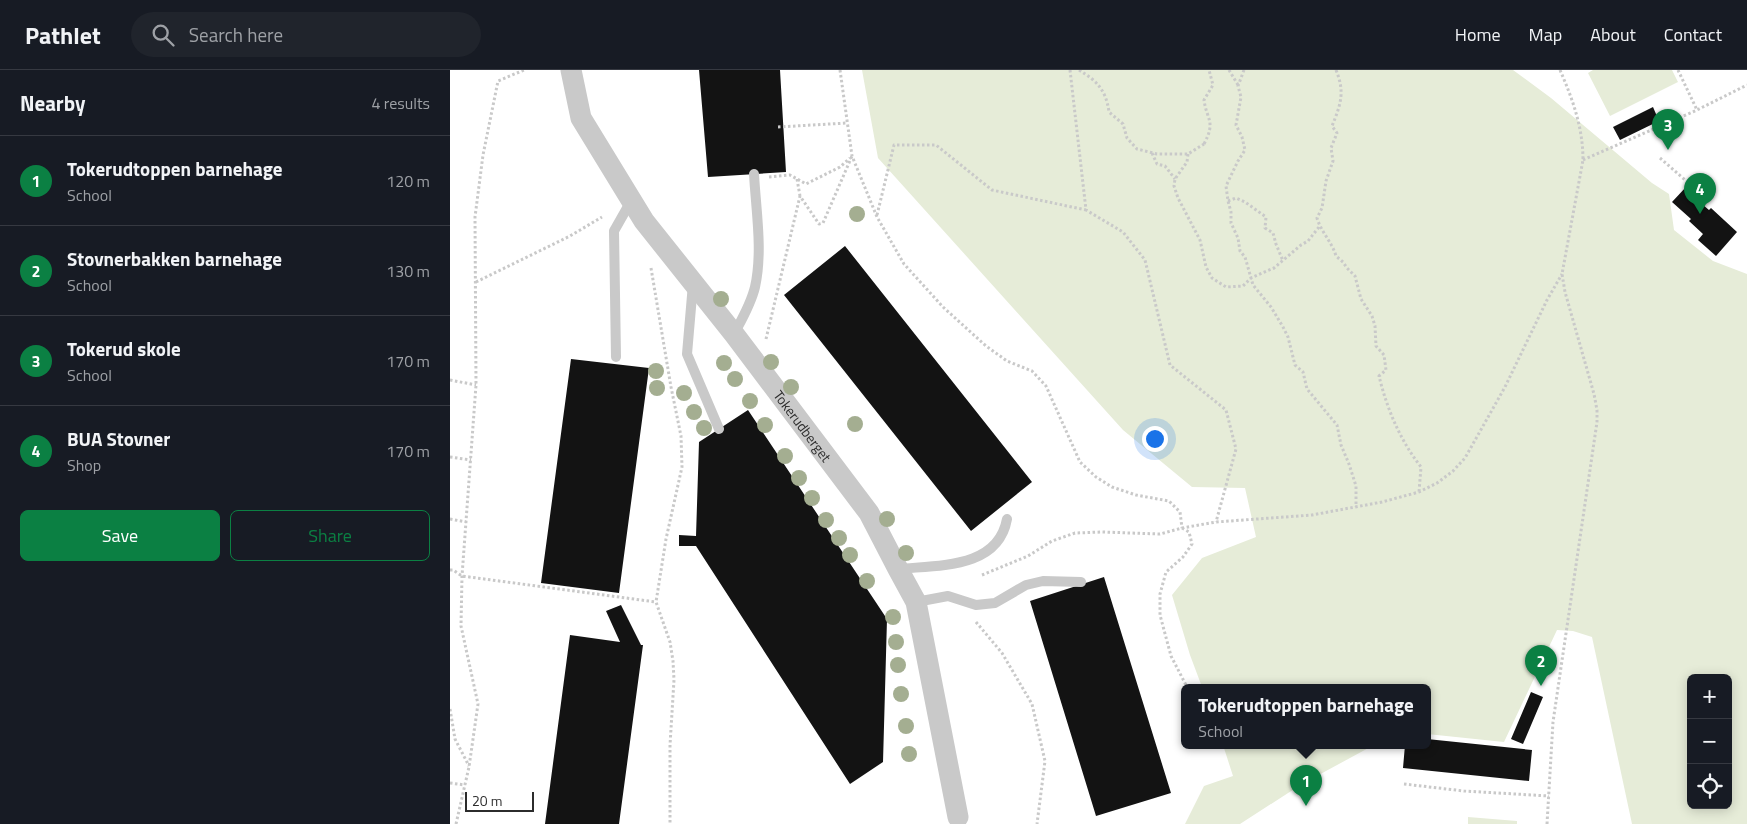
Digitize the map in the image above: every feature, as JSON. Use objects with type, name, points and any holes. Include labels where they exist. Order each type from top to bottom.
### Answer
[{"type":"street","name":"Tokerudberget","points":[[571,70],[581,118],[631,201],[644,221],[734,334],[869,513],[916,602],[958,817]]},
{"type":"lane","points":[[734,334],[751,300],[757,274],[759,250],[759,176]]},
{"type":"lane","points":[[616,357],[614,231],[631,201]]},
{"type":"lane","points":[[693,283],[687,354],[719,429]]},
{"type":"lane","points":[[898,569],[954,564],[978,558],[997,544],[1005,529],[1007,519]]},
{"type":"lane","points":[[916,602],[948,596],[976,605],[994,603],[1026,585],[1043,581],[1081,582]]},
{"type":"path","points":[[456,824],[469,766],[478,704],[461,626],[462,576],[476,385],[475,217],[483,155],[498,81],[525,70]]},
{"type":"path","points":[[840,70],[852,156],[877,216],[904,264],[943,307],[986,346],[1007,361],[1032,371],[1046,386],[1080,462],[1096,477],[1112,487],[1136,495],[1169,501],[1180,512],[1182,528]]},
{"type":"path","points":[[1070,70],[1086,210]]},
{"type":"path","points":[[1079,70],[1094,79],[1107,99],[1109,112],[1123,124],[1127,138],[1137,149],[1157,154],[1188,154],[1204,144],[1209,131],[1210,118],[1205,108],[1204,100],[1213,85],[1210,70]]},
{"type":"path","points":[[1229,70],[1238,86],[1241,97],[1236,125],[1242,137],[1244,150],[1226,186],[1231,223],[1238,238],[1240,251],[1246,257],[1253,284],[1271,306],[1288,337],[1295,365],[1303,372],[1308,389],[1337,425],[1340,445],[1356,486],[1356,507]]},
{"type":"path","points":[[1238,86],[1244,70]]},
{"type":"path","points":[[1336,70],[1342,84],[1340,108],[1332,126],[1337,134],[1332,148],[1333,160],[1326,181],[1322,208],[1317,218],[1319,227],[1334,249],[1336,256],[1344,262],[1355,276],[1361,299],[1372,316],[1375,326],[1376,346],[1384,355],[1386,370],[1378,376],[1380,384],[1387,406],[1407,449],[1421,467],[1419,492]]},
{"type":"path","points":[[979,576],[1028,556],[1052,541],[1075,533],[1160,534],[1216,522],[1312,515],[1419,492],[1453,471],[1465,458],[1505,387],[1547,300],[1562,274],[1583,160],[1583,145],[1578,116],[1560,70]]},
{"type":"path","points":[[1678,70],[1697,110]]},
{"type":"path","points":[[1583,160],[1747,86]]},
{"type":"path","points":[[778,127],[847,123]]},
{"type":"path","points":[[877,216],[894,146],[936,145],[992,190],[1086,210],[1123,232],[1145,260],[1170,365],[1226,410],[1236,449],[1216,522]]},
{"type":"path","points":[[1151,152],[1157,164],[1165,166],[1175,180]]},
{"type":"path","points":[[1188,154],[1187,162],[1175,180],[1174,186],[1178,198],[1200,240],[1206,267],[1212,278],[1226,287],[1243,286],[1252,278],[1274,268],[1308,241],[1319,227]]},
{"type":"path","points":[[759,176],[790,175],[806,184],[840,167],[852,156]]},
{"type":"path","points":[[800,196],[820,224],[823,223],[852,156]]},
{"type":"path","points":[[1660,158],[1700,193]]},
{"type":"path","points":[[765,343],[800,196],[797,179]]},
{"type":"path","points":[[1228,202],[1236,198],[1266,217],[1265,228],[1273,233],[1283,260]]},
{"type":"path","points":[[476,282],[570,236],[631,201]]},
{"type":"path","points":[[650,260],[681,436],[682,459],[656,602],[670,642],[673,661],[670,824]]},
{"type":"path","points":[[1547,824],[1553,722],[1597,422],[1594,394],[1565,292],[1562,274]]},
{"type":"path","points":[[450,380],[476,385]]},
{"type":"path","points":[[450,457],[470,460]]},
{"type":"path","points":[[450,519],[466,522]]},
{"type":"path","points":[[1182,528],[1189,532],[1192,544],[1183,557],[1166,572],[1160,594],[1160,615],[1171,656],[1185,684]]},
{"type":"path","points":[[450,570],[454,570],[462,576],[656,602]]},
{"type":"path","points":[[975,621],[1002,653],[1032,704],[1045,762],[1037,824]]},
{"type":"path","points":[[450,709],[455,740],[469,766]]},
{"type":"path","points":[[450,783],[465,785]]},
{"type":"path","points":[[1404,784],[1464,791],[1549,796]]},
{"type":"green space","points":[[862,70],[1513,70],[1551,98],[1652,183],[1669,194],[1674,230],[1713,261],[1747,274],[1747,824],[1632,824],[1592,637],[1573,631],[1557,630],[1504,742],[1431,734],[1431,684],[1201,684],[1172,595],[1202,558],[1256,537],[1245,488],[1192,487],[1123,430],[878,158]]},
{"type":"green space","points":[[1593,70],[1672,70],[1678,82],[1610,116],[1588,73]]},
{"type":"green space","points":[[1224,749],[1367,749],[1302,784],[1240,824],[1185,824],[1204,786],[1233,776]]},
{"type":"green space","points":[[1468,817],[1517,821],[1517,824],[1468,824]]},
{"type":"building","points":[[699,70],[780,70],[786,172],[708,177]]},
{"type":"building","points":[[1653,107],[1659,121],[1620,140],[1613,127]]},
{"type":"building","points":[[1686,187],[1705,203],[1703,205],[1709,210],[1711,208],[1737,232],[1716,256],[1698,240],[1703,234],[1689,221],[1691,219],[1672,202]]},
{"type":"building","points":[[845,246],[1032,482],[971,531],[784,295]]},
{"type":"building","points":[[571,359],[649,368],[619,593],[541,583]]},
{"type":"building","points":[[748,410],[887,619],[883,762],[850,784],[696,546],[679,546],[679,535],[696,536],[699,442]]},
{"type":"building","points":[[1104,577],[1171,793],[1096,816],[1030,601]]},
{"type":"building","points":[[621,605],[641,645],[643,645],[619,824],[545,824],[570,635],[620,642],[606,611]]},
{"type":"building","points":[[1531,692],[1543,697],[1523,744],[1511,739]]},
{"type":"building","points":[[1431,739],[1532,750],[1529,781],[1403,768],[1405,749],[1431,749]]},
{"type":"place","name":"Tokerud skole","points":[[1668,150]]},
{"type":"place","name":"BUA Stovner","points":[[1700,214]]},
{"type":"place","name":"Stovnerbakken barnehage","points":[[1541,686]]},
{"type":"place","name":"Tokerudtoppen barnehage","points":[[1306,806]]}]
